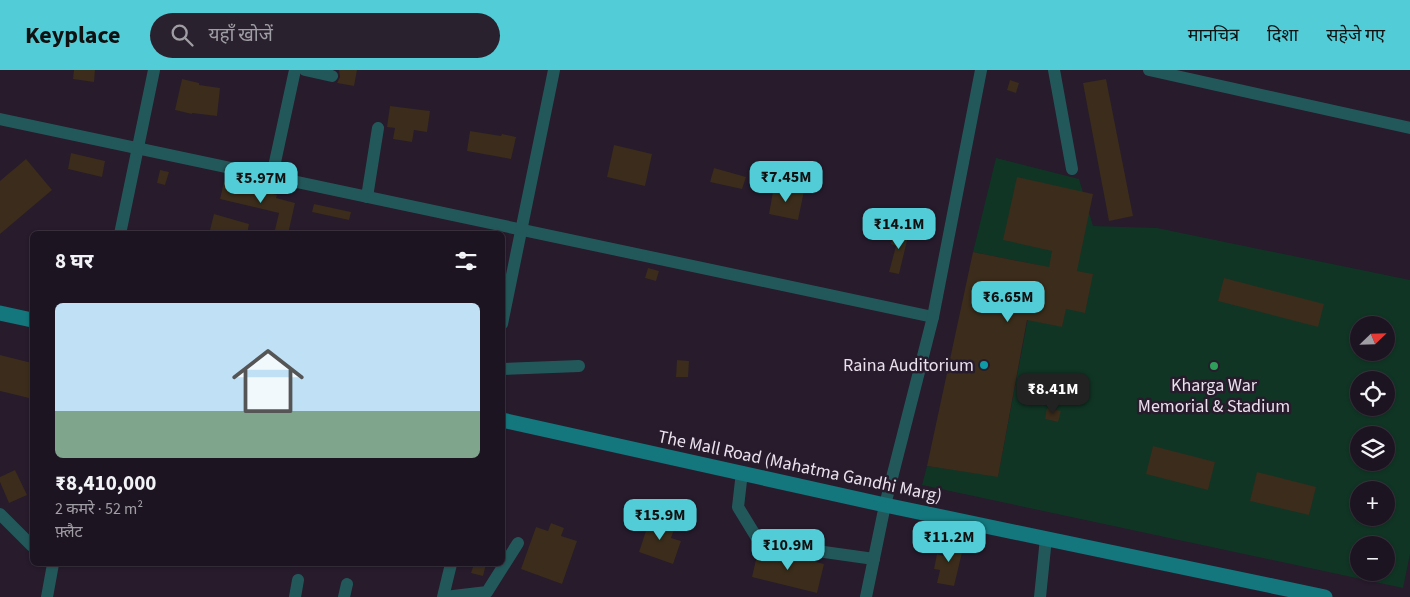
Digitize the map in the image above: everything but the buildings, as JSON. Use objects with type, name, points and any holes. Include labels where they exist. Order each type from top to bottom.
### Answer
[{"type":"street","points":[[121,231],[154,70]]},
{"type":"street","points":[[272,176],[295,70]]},
{"type":"street","points":[[305,70],[332,76]]},
{"type":"street","points":[[505,310],[554,70]]},
{"type":"street","points":[[866,597],[885,505],[933,317],[981,70]]},
{"type":"street","points":[[1054,70],[1072,169]]},
{"type":"street","points":[[1149,70],[1185,74],[1410,128]]},
{"type":"street","points":[[0,119],[933,317]]},
{"type":"street","points":[[367,197],[378,128]]},
{"type":"street","points":[[0,313],[30,320]]},
{"type":"street","points":[[505,369],[580,366]]},
{"type":"street","name":"The Mall Road (Mahatma Gandhi Marg)","points":[[505,421],[1299,595],[1324,597]]},
{"type":"street","points":[[742,472],[738,507],[760,543],[874,560]]},
{"type":"street","points":[[0,514],[30,544]]},
{"type":"street","points":[[1040,597],[1046,538]]},
{"type":"street","points":[[505,563],[518,543]]},
{"type":"street","points":[[46,597],[52,566]]},
{"type":"street","points":[[451,566],[444,597],[486,592],[503,566]]},
{"type":"street","points":[[295,597],[298,580]]},
{"type":"street","points":[[344,597],[347,584]]},
{"type":"green space","name":"Kharga War Memorial & Stadium","points":[[996,158],[1079,179],[1093,226],[1157,228],[1410,280],[1410,554],[1403,588],[1370,581],[1395,581],[1395,536],[1350,536],[1350,577],[922,485],[927,466],[998,476],[1038,265],[973,252]]},
{"type":"place","name":"Raina Auditorium","points":[[984,365]]},
{"type":"place","name":"Kharga War Memorial & Stadium","points":[[1214,366]]}]
